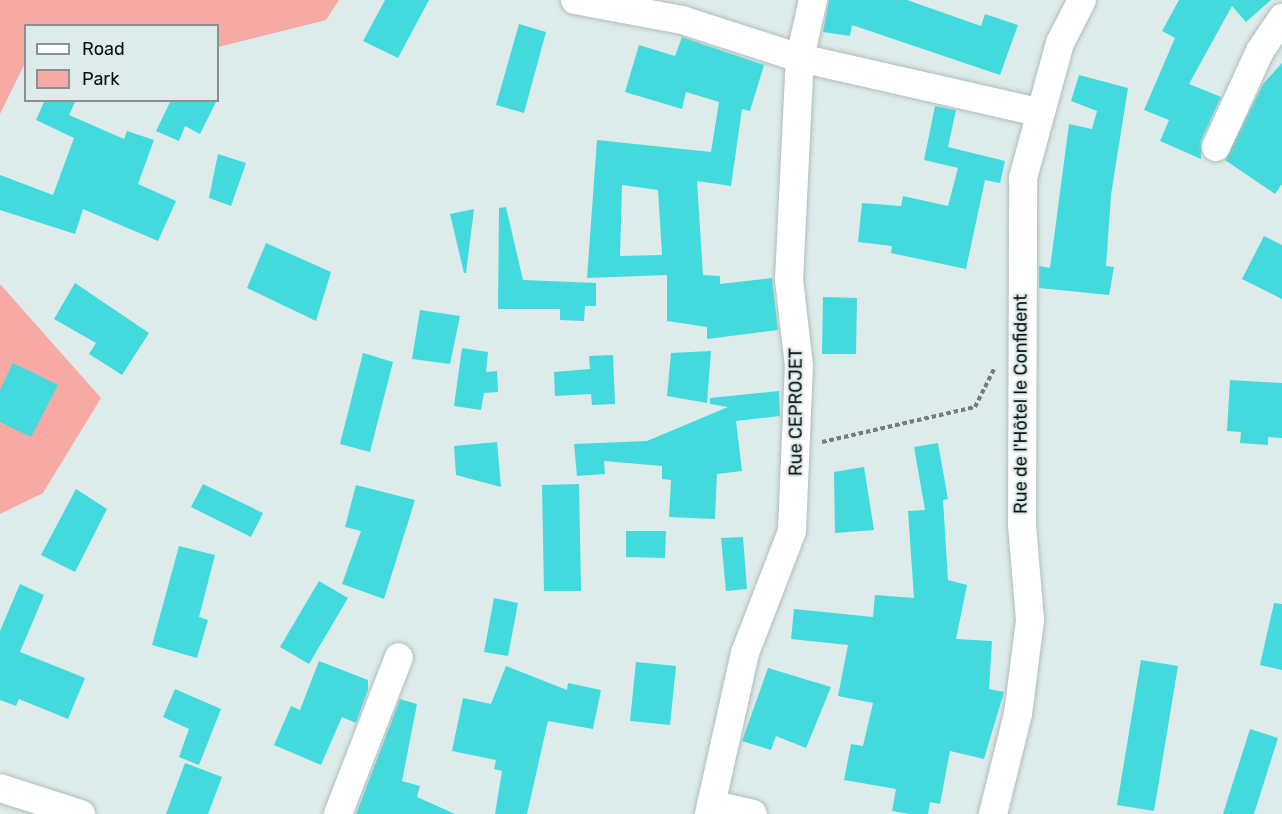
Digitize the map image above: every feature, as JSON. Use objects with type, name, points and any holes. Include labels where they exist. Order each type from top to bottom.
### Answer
[{"type":"street","points":[[574,0],[682,20],[800,58],[1038,112]]},
{"type":"street","name":"Rue CEPROJET","points":[[710,809],[745,653],[792,531],[799,447],[789,280],[800,58],[813,0]]},
{"type":"street","name":"Rue de l'Hôtel le Confident","points":[[993,814],[1018,714],[1030,620],[1022,524],[1019,321],[1023,178],[1038,112],[1060,43],[1082,0]]},
{"type":"street","points":[[1216,147],[1260,51],[1282,18]]},
{"type":"street","points":[[338,814],[399,657]]},
{"type":"street","points":[[0,788],[81,814]]},
{"type":"street","points":[[710,809],[753,814]]},
{"type":"path","points":[[799,447],[975,407],[999,359]]},
{"type":"green space","points":[[0,0],[339,0],[326,20],[219,47],[219,24],[24,24],[24,65],[0,114]]},
{"type":"green space","points":[[0,284],[101,398],[43,493],[0,514]]},
{"type":"building","points":[[385,0],[429,0],[398,58],[363,41]]},
{"type":"building","points":[[829,0],[907,0],[981,26],[985,14],[1018,25],[1000,75],[852,25],[850,36],[823,32]]},
{"type":"building","points":[[1179,0],[1271,0],[1246,22],[1232,6],[1189,84],[1221,97],[1201,141],[1201,159],[1160,141],[1169,120],[1144,110],[1175,38],[1162,31]]},
{"type":"building","points":[[519,24],[546,32],[524,113],[496,105]]},
{"type":"building","points":[[682,37],[764,65],[750,111],[742,109],[731,186],[697,181],[703,275],[720,276],[720,284],[772,278],[778,330],[707,339],[707,327],[667,321],[667,275],[587,278],[597,140],[711,152],[719,102],[686,92],[682,109],[625,92],[639,45],[675,56]],"holes":[[[622,185],[658,190],[662,255],[620,256]]]},
{"type":"building","points":[[1282,63],[1282,184],[1275,194],[1225,160],[1263,84]]},
{"type":"building","points":[[1079,75],[1128,88],[1111,195],[1106,266],[1114,267],[1109,295],[1039,288],[1039,266],[1050,268],[1069,124],[1092,129],[1097,111],[1071,101]]},
{"type":"building","points":[[44,102],[75,102],[69,115],[124,139],[127,131],[154,140],[138,184],[176,201],[158,241],[83,209],[75,234],[0,210],[0,175],[53,195],[74,138],[36,120]]},
{"type":"building","points":[[170,102],[216,102],[200,134],[185,126],[179,141],[156,131]]},
{"type":"building","points":[[935,106],[956,110],[948,147],[1005,161],[1000,183],[985,180],[966,269],[891,253],[892,246],[858,242],[862,203],[901,206],[903,196],[948,206],[958,168],[924,160]]},
{"type":"building","points":[[218,154],[246,163],[231,206],[209,198]]},
{"type":"building","points":[[506,207],[523,280],[596,283],[596,306],[585,306],[584,321],[560,320],[560,309],[498,309],[499,208]]},
{"type":"building","points":[[474,209],[466,273],[464,273],[450,214]]},
{"type":"building","points":[[1264,236],[1282,245],[1282,299],[1242,279]]},
{"type":"building","points":[[266,243],[331,272],[316,321],[247,288]]},
{"type":"building","points":[[75,283],[149,333],[122,375],[89,354],[96,343],[54,319]]},
{"type":"building","points":[[823,297],[857,298],[856,354],[822,354]]},
{"type":"building","points":[[420,310],[460,316],[450,364],[412,359]]},
{"type":"building","points":[[462,348],[488,352],[486,372],[497,371],[498,392],[484,393],[481,410],[454,406]]},
{"type":"building","points":[[711,351],[707,403],[667,396],[671,353]]},
{"type":"building","points":[[363,353],[393,362],[370,452],[340,444]]},
{"type":"building","points":[[613,355],[615,404],[592,405],[591,394],[555,396],[554,372],[590,369],[589,356]]},
{"type":"building","points":[[13,363],[58,385],[31,437],[0,422],[0,390]]},
{"type":"building","points":[[1230,380],[1282,383],[1282,438],[1268,437],[1268,445],[1240,443],[1241,432],[1227,431]]},
{"type":"building","points":[[779,391],[780,416],[736,421],[742,471],[717,474],[715,519],[669,517],[671,480],[662,479],[662,466],[604,461],[605,474],[577,476],[574,444],[647,441],[728,407],[710,404],[710,398]]},
{"type":"building","points":[[497,442],[501,487],[456,475],[454,446]]},
{"type":"building","points":[[938,443],[948,499],[943,500],[948,580],[967,585],[956,639],[992,641],[989,689],[1004,692],[984,759],[950,751],[940,804],[930,802],[928,814],[910,814],[892,811],[896,789],[844,780],[851,744],[863,746],[873,703],[838,696],[848,645],[791,639],[794,609],[873,617],[875,595],[914,598],[908,511],[925,510],[914,447]]},
{"type":"building","points":[[864,467],[874,530],[835,533],[834,472]]},
{"type":"building","points":[[203,484],[263,513],[251,537],[191,507]]},
{"type":"building","points":[[579,484],[581,591],[544,591],[542,485]]},
{"type":"building","points":[[356,485],[415,500],[384,599],[342,584],[361,531],[345,527]]},
{"type":"building","points":[[76,489],[107,509],[75,572],[41,555]]},
{"type":"building","points":[[626,531],[666,531],[665,558],[626,557]]},
{"type":"building","points":[[743,537],[747,589],[726,591],[721,538]]},
{"type":"building","points":[[179,546],[215,555],[199,617],[208,620],[197,658],[152,645]]},
{"type":"building","points":[[319,581],[348,598],[309,664],[280,647]]},
{"type":"building","points":[[20,584],[44,595],[20,652],[85,678],[68,719],[19,699],[16,706],[0,700],[0,631]]},
{"type":"building","points":[[494,598],[518,603],[508,656],[484,652]]},
{"type":"building","points":[[1274,603],[1282,604],[1282,670],[1260,665]]},
{"type":"building","points":[[1141,660],[1178,666],[1154,811],[1117,805]]},
{"type":"building","points":[[319,661],[368,680],[368,690],[356,723],[342,717],[321,765],[274,745],[291,706],[300,710]]},
{"type":"building","points":[[636,662],[676,666],[670,725],[630,721]]},
{"type":"building","points":[[506,666],[567,690],[568,683],[601,690],[593,729],[548,721],[527,814],[495,814],[502,771],[494,769],[496,760],[452,751],[463,698],[491,704]]},
{"type":"building","points":[[768,668],[831,687],[806,748],[776,736],[771,750],[742,741]]},
{"type":"building","points":[[175,689],[221,709],[199,765],[179,757],[189,729],[163,717]]},
{"type":"building","points":[[400,699],[417,704],[402,781],[420,786],[417,797],[455,814],[356,814]]},
{"type":"building","points":[[1250,729],[1278,738],[1254,814],[1223,814]]},
{"type":"building","points":[[185,763],[222,777],[208,814],[166,814]]}]
